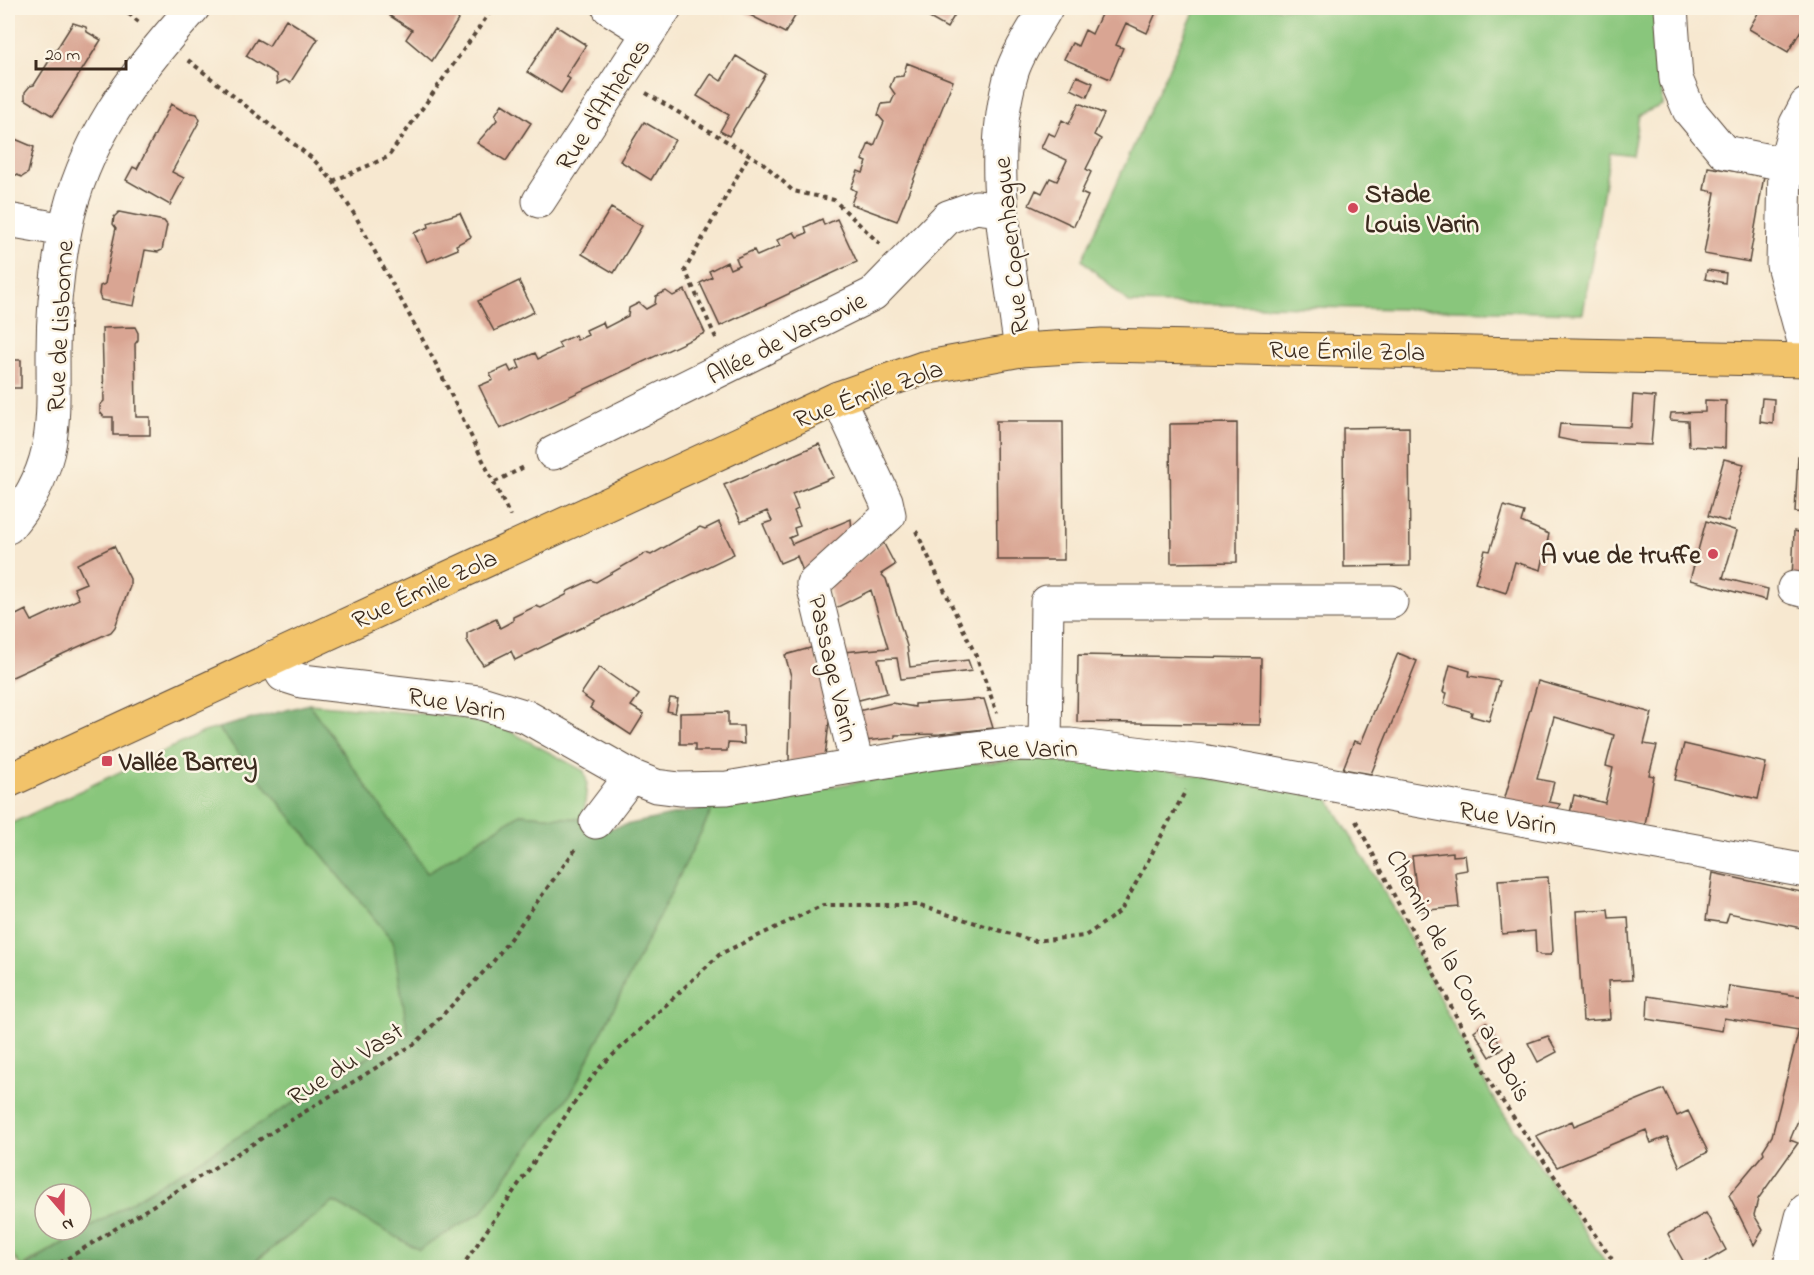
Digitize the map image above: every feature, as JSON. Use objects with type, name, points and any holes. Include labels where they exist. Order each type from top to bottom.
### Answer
[{"type":"main road","name":"Rue Émile Zola","points":[[8,781],[838,398],[923,368],[1021,350],[1102,345],[1806,360]]},
{"type":"street","name":"Rue de Lisbonne","points":[[8,527],[24,508],[37,486],[48,455],[54,423],[53,352],[65,230],[72,204],[104,123],[130,82],[193,8]]},
{"type":"street","points":[[609,8],[656,20]]},
{"type":"street","name":"Rue Copenhague","points":[[1021,350],[1002,210],[999,136],[1012,71],[1046,8]]},
{"type":"street","points":[[1671,8],[1676,79],[1689,110],[1724,152],[1785,164]]},
{"type":"street","name":"Rue d'Athènes","points":[[539,201],[656,20]]},
{"type":"street","points":[[1806,105],[1796,124],[1785,164],[1783,265],[1806,349]]},
{"type":"street","name":"Allée de Varsovie","points":[[553,453],[873,294],[948,217],[976,207],[1002,210]]},
{"type":"street","points":[[8,220],[65,230]]},
{"type":"street","points":[[838,398],[886,501]]},
{"type":"street","name":"Passage Varin","points":[[857,765],[813,584],[889,514],[886,501]]},
{"type":"street","points":[[1045,745],[1047,602],[1391,602]]},
{"type":"street","name":"Rue Varin","points":[[273,658],[283,675],[302,681],[478,702],[527,717],[631,776],[657,786],[706,790],[857,765],[1009,744],[1071,745],[1202,761],[1806,871]]},
{"type":"street","points":[[596,822],[631,776]]},
{"type":"street","points":[[1789,1268],[1806,1210]]},
{"type":"path","points":[[121,8],[313,159],[333,182],[356,217],[437,366],[512,522]]},
{"type":"path","points":[[333,182],[388,157],[493,8]]},
{"type":"path","points":[[619,77],[763,164],[793,191],[834,200],[901,264]]},
{"type":"path","points":[[728,366],[685,270],[749,155]]},
{"type":"path","points":[[886,501],[904,505],[977,658],[1009,744]]},
{"type":"path","points":[[461,1268],[597,1070],[720,954],[823,905],[917,905],[1034,941],[1085,936],[1121,911],[1202,761]]},
{"type":"path","name":"Chemin de la Cour au Bois","points":[[1339,786],[1492,1086],[1618,1268]]},
{"type":"path","name":"Rue du Vast","points":[[52,1268],[416,1043],[493,962],[596,822]]},
{"type":"green space","name":"Stade Louis Varin","points":[[1196,8],[1662,8],[1662,105],[1639,115],[1632,155],[1610,152],[1583,313],[1129,303],[1082,260]]},
{"type":"green space","points":[[309,704],[458,717],[504,728],[584,771],[587,782],[584,815],[581,819],[520,814],[427,873]]},
{"type":"green space","points":[[309,704],[427,873],[520,814],[581,819],[607,829],[714,806],[572,1092],[510,1171],[482,1212],[419,1250],[334,1202],[247,1267],[23,1268],[66,1242],[93,1242],[93,1225],[408,1033],[393,941],[218,728]]},
{"type":"green space","points":[[218,728],[393,941],[408,1033],[93,1225],[93,1182],[33,1182],[33,1242],[64,1242],[21,1267],[8,1248],[8,825],[204,732]]},
{"type":"green space","points":[[1040,759],[1105,760],[1328,798],[1398,915],[1450,1019],[1497,1104],[1609,1267],[247,1268],[334,1202],[419,1249],[482,1212],[510,1171],[572,1092],[714,806],[966,764]]},
{"type":"building","points":[[395,8],[465,9],[432,61],[406,39],[412,30],[390,16]]},
{"type":"building","points":[[745,8],[800,8],[785,33],[746,13]]},
{"type":"building","points":[[912,8],[952,8],[957,11],[947,28]]},
{"type":"building","points":[[1104,8],[1158,8],[1147,33],[1126,23],[1116,45],[1123,48],[1110,79],[1064,59],[1072,43],[1078,46],[1085,30],[1092,34]]},
{"type":"building","points":[[1761,8],[1806,8],[1806,22],[1788,52],[1749,29]]},
{"type":"building","points":[[286,19],[318,39],[290,83],[285,80],[277,84],[276,74],[246,56],[257,39],[269,46]]},
{"type":"building","points":[[73,23],[86,27],[87,32],[101,40],[53,116],[25,99],[25,92],[34,85]]},
{"type":"building","points":[[556,26],[586,45],[566,76],[570,79],[561,93],[527,72]]},
{"type":"building","points":[[736,56],[766,74],[729,136],[720,131],[729,115],[697,96],[711,74],[721,81]]},
{"type":"building","points":[[907,63],[953,81],[897,221],[851,204],[856,191],[851,188],[858,171],[863,173],[867,162],[862,160],[869,143],[874,146],[884,122],[878,115],[882,104],[891,103],[895,94],[890,87],[894,77],[903,76]]},
{"type":"building","points":[[1077,76],[1093,83],[1087,97],[1071,89]]},
{"type":"building","points":[[1079,103],[1104,114],[1094,135],[1101,139],[1086,169],[1091,172],[1081,193],[1088,196],[1074,226],[1029,205],[1036,190],[1042,193],[1050,178],[1057,181],[1067,160],[1041,148],[1048,133],[1055,136],[1062,120],[1069,124]]},
{"type":"building","points":[[171,104],[185,112],[197,114],[200,120],[172,172],[184,178],[170,205],[126,180],[133,167],[137,169]]},
{"type":"building","points":[[502,104],[531,123],[506,161],[477,143],[497,120],[495,115]]},
{"type":"building","points":[[644,122],[675,140],[651,180],[620,161]]},
{"type":"building","points":[[8,136],[34,147],[28,173],[22,177],[8,172]]},
{"type":"building","points":[[1708,167],[1764,176],[1749,262],[1704,254],[1715,192],[1704,190]]},
{"type":"building","points":[[611,208],[642,226],[614,273],[582,254]]},
{"type":"building","points":[[119,212],[164,221],[167,225],[162,250],[158,252],[145,250],[134,306],[101,300],[99,294],[100,286],[105,284],[116,228],[113,224],[114,217]]},
{"type":"building","points":[[460,213],[471,237],[456,245],[458,249],[427,262],[414,233],[429,227],[428,223]]},
{"type":"building","points":[[822,219],[824,225],[837,219],[857,262],[720,326],[700,283],[712,277],[709,271],[727,262],[730,269],[739,265],[736,258],[754,250],[757,256],[780,246],[777,240],[794,232],[797,237],[807,233],[805,227]]},
{"type":"building","points":[[1707,270],[1726,273],[1725,283],[1705,279]]},
{"type":"building","points":[[519,281],[534,312],[494,331],[478,301]]},
{"type":"building","points":[[685,290],[705,333],[500,429],[479,386],[493,380],[490,374],[508,366],[511,372],[520,368],[517,361],[535,353],[538,359],[561,348],[558,343],[575,335],[577,340],[588,335],[586,330],[603,322],[605,328],[628,316],[629,308],[639,303],[646,309],[655,304],[656,296],[666,291],[673,296]]},
{"type":"building","points":[[135,327],[138,333],[138,340],[135,344],[136,417],[150,417],[150,435],[113,435],[113,417],[104,417],[100,412],[100,405],[104,401],[102,328]]},
{"type":"building","points":[[8,360],[21,360],[21,388],[8,388]]},
{"type":"building","points":[[1633,395],[1655,397],[1651,445],[1577,442],[1558,438],[1560,424],[1631,427]]},
{"type":"building","points":[[1762,398],[1774,399],[1773,424],[1760,422]]},
{"type":"building","points":[[1705,400],[1726,401],[1725,448],[1689,446],[1688,421],[1670,420],[1671,413],[1705,412]]},
{"type":"building","points":[[996,421],[1063,421],[1064,560],[997,560]]},
{"type":"building","points":[[1237,423],[1237,562],[1171,563],[1170,424]]},
{"type":"building","points":[[1409,427],[1410,566],[1344,567],[1343,428]]},
{"type":"building","points":[[819,444],[834,477],[792,494],[798,509],[794,511],[800,526],[794,528],[796,535],[789,538],[792,544],[851,519],[852,534],[806,579],[797,556],[780,563],[763,524],[772,521],[767,511],[741,522],[724,485]]},
{"type":"building","points":[[1798,456],[1806,457],[1806,513],[1795,512]]},
{"type":"building","points":[[1724,459],[1744,464],[1728,522],[1708,516]]},
{"type":"building","points":[[1504,506],[1524,512],[1521,522],[1549,534],[1541,570],[1515,562],[1506,593],[1475,583],[1485,550],[1490,551]]},
{"type":"building","name":"A vue de truffe","points":[[1706,521],[1737,531],[1723,578],[1768,589],[1766,600],[1690,580]]},
{"type":"building","points":[[719,522],[734,554],[515,660],[511,651],[483,665],[467,641],[467,633],[496,619],[500,628],[513,621],[513,617],[536,606],[541,608],[566,595],[568,591],[591,580],[596,582],[646,553],[651,555],[700,527],[705,529]]},
{"type":"building","points":[[1794,531],[1806,534],[1806,584],[1792,580]]},
{"type":"building","points":[[883,542],[895,565],[881,574],[886,579],[907,646],[910,667],[968,660],[972,671],[901,679],[897,658],[878,659],[887,693],[855,701],[843,652],[888,648],[871,590],[834,609],[829,584]]},
{"type":"building","points":[[114,546],[130,579],[130,586],[115,627],[111,632],[8,679],[8,619],[26,610],[32,621],[79,599],[74,588],[86,583],[77,564]]},
{"type":"building","points":[[814,647],[830,713],[825,757],[789,761],[791,676],[785,655]]},
{"type":"building","points":[[1398,653],[1417,661],[1371,774],[1343,769],[1354,741],[1361,743]]},
{"type":"building","points":[[1078,655],[1261,658],[1260,725],[1077,722]]},
{"type":"building","points":[[1450,665],[1470,671],[1469,676],[1500,681],[1489,721],[1471,716],[1472,712],[1444,704],[1447,693],[1443,692]]},
{"type":"building","points":[[599,667],[639,695],[631,706],[644,714],[631,735],[590,708],[593,703],[581,694]]},
{"type":"building","points":[[1538,681],[1652,713],[1644,744],[1657,746],[1649,775],[1654,776],[1645,825],[1570,813],[1574,795],[1605,803],[1613,768],[1606,766],[1614,735],[1554,717],[1537,779],[1554,782],[1549,802],[1560,804],[1557,811],[1504,801]]},
{"type":"building","points":[[670,698],[678,699],[675,713],[667,711]]},
{"type":"building","points":[[984,699],[993,728],[940,734],[895,735],[895,738],[864,741],[858,711],[892,703],[915,707],[915,704]]},
{"type":"building","points":[[728,712],[728,726],[743,726],[744,744],[728,743],[727,751],[695,751],[695,744],[680,744],[680,713]]},
{"type":"building","points":[[1684,744],[1766,763],[1758,799],[1675,780]]},
{"type":"building","points":[[1453,852],[1453,856],[1465,855],[1467,870],[1455,872],[1459,907],[1419,911],[1412,856]]},
{"type":"building","points":[[1713,873],[1806,893],[1806,929],[1729,913],[1726,923],[1706,920]]},
{"type":"building","points":[[1548,877],[1553,951],[1550,955],[1540,955],[1536,952],[1535,931],[1502,934],[1498,880]]},
{"type":"building","points":[[1608,909],[1609,918],[1628,917],[1632,980],[1608,981],[1610,1019],[1583,1021],[1576,911]]},
{"type":"building","points":[[1729,986],[1806,997],[1806,1101],[1790,1140],[1798,1143],[1758,1199],[1754,1215],[1763,1230],[1754,1245],[1729,1195],[1764,1153],[1763,1150],[1772,1136],[1799,1030],[1724,1018],[1722,1031],[1647,1019],[1648,996],[1726,1008]]},
{"type":"building","points":[[1486,1022],[1503,1048],[1490,1057],[1474,1031]]},
{"type":"building","points":[[1548,1036],[1557,1052],[1538,1062],[1528,1043]]},
{"type":"building","points":[[1664,1089],[1677,1116],[1688,1111],[1708,1152],[1680,1167],[1667,1137],[1651,1143],[1646,1130],[1557,1167],[1536,1136],[1572,1121],[1574,1126]]},
{"type":"building","points":[[1706,1213],[1726,1250],[1696,1268],[1687,1268],[1668,1234]]},
{"type":"place","name":"Stade Louis Varin","points":[[1353,208]]},
{"type":"place","name":"A vue de truffe","points":[[1713,554]]},
{"type":"place","name":"Vallée Barrey","points":[[107,761]]}]
